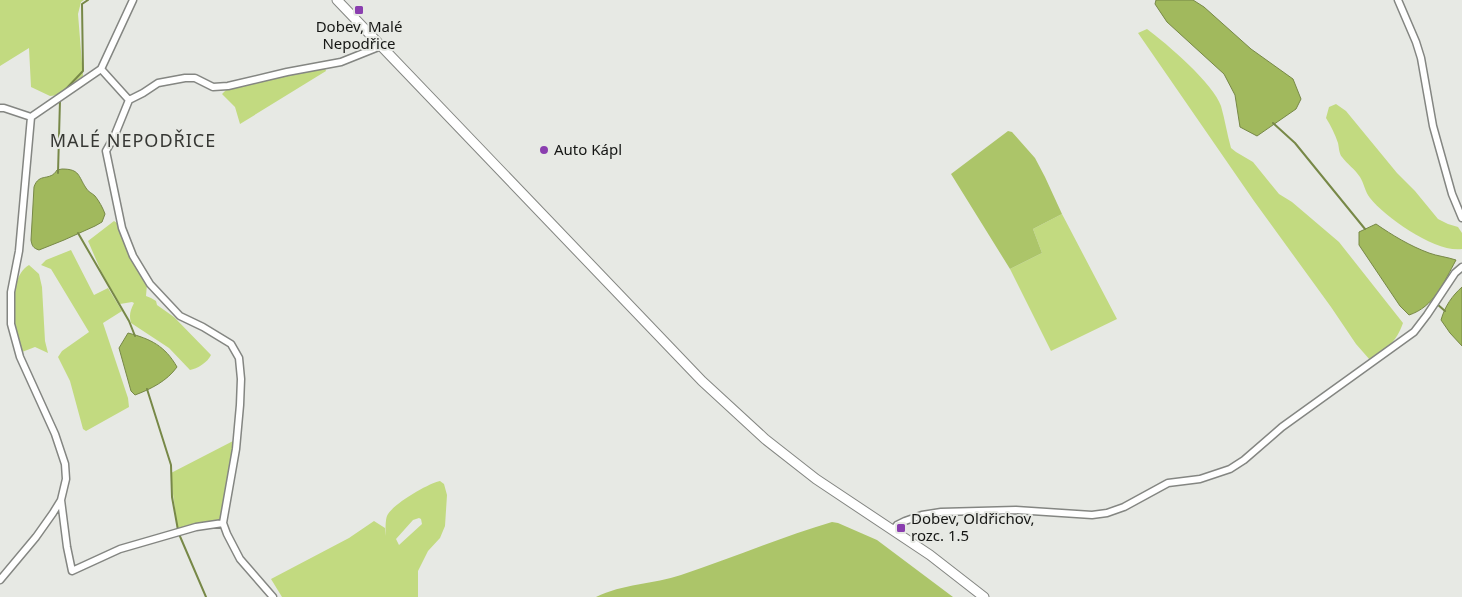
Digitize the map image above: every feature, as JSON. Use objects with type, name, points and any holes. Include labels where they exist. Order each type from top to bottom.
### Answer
[{"type":"main road","points":[[337,0],[702,381],[765,439],[816,479],[893,530],[984,597]]},
{"type":"street","points":[[31,117],[101,70],[134,0]]},
{"type":"street","points":[[1398,0],[1421,58],[1433,126],[1452,194],[1462,218]]},
{"type":"street","points":[[273,597],[240,559],[227,534],[224,523],[238,429],[241,378],[239,358],[228,341],[180,316],[150,284],[133,256],[122,228],[106,151],[114,137],[129,100],[158,83],[195,78],[213,87],[228,86],[254,78],[341,62],[381,46]]},
{"type":"street","points":[[101,70],[129,100]]},
{"type":"street","points":[[0,108],[31,117]]},
{"type":"street","points":[[0,580],[36,537],[61,500],[66,472],[61,452],[20,356],[11,324],[11,292],[19,251],[31,117]]},
{"type":"street","points":[[893,530],[897,525],[905,521],[922,515],[941,512],[1016,510],[1092,515],[1107,513],[1124,507],[1168,483],[1200,479],[1230,470],[1282,427],[1414,332],[1456,273],[1462,268]]},
{"type":"street","points":[[61,500],[72,571],[120,549],[196,527],[224,523]]},
{"type":"shaded area","points":[[0,0],[84,0],[81,2],[78,14],[83,76],[59,95],[50,96],[31,87],[29,48],[0,66]]},
{"type":"shaded area","points":[[1156,0],[1193,0],[1204,7],[1251,49],[1293,79],[1301,99],[1296,109],[1257,136],[1240,127],[1235,95],[1224,74],[1167,22],[1155,4]]},
{"type":"shaded area","points":[[1147,29],[1188,64],[1217,97],[1231,148],[1253,162],[1279,194],[1292,202],[1339,242],[1403,323],[1397,336],[1390,344],[1370,360],[1356,344],[1254,201],[1138,33]]},
{"type":"shaded area","points":[[325,68],[326,71],[240,124],[235,107],[222,94],[228,88],[286,73]]},
{"type":"shaded area","points":[[1336,104],[1346,111],[1438,219],[1458,227],[1462,233],[1462,249],[1439,246],[1412,233],[1387,215],[1370,198],[1356,171],[1341,156],[1336,136],[1326,118],[1329,107]]},
{"type":"shaded area","points":[[1008,131],[1012,132],[1035,158],[1062,214],[1033,229],[1042,253],[1010,269],[951,174]]},
{"type":"shaded area","points":[[57,170],[72,170],[78,174],[87,189],[98,200],[105,214],[102,222],[95,226],[39,250],[33,247],[31,240],[34,187],[36,182],[42,178],[51,176]]},
{"type":"shaded area","points":[[1062,214],[1117,319],[1051,351],[1010,269],[1042,253],[1033,229]]},
{"type":"shaded area","points":[[114,221],[117,223],[130,255],[147,284],[146,296],[156,301],[157,305],[174,317],[211,355],[199,367],[190,370],[169,348],[131,323],[130,313],[134,303],[120,304],[101,271],[88,241]]},
{"type":"shaded area","points":[[1376,224],[1415,247],[1432,254],[1456,260],[1432,300],[1418,311],[1409,315],[1400,306],[1359,245],[1359,232]]},
{"type":"shaded area","points":[[71,250],[94,295],[108,288],[122,311],[103,323],[128,398],[129,407],[86,431],[83,429],[70,381],[58,357],[62,351],[89,332],[51,269],[41,265],[46,260]]},
{"type":"shaded area","points":[[29,265],[39,274],[42,287],[45,341],[48,353],[35,347],[22,352],[14,328],[13,303],[16,284],[23,270]]},
{"type":"shaded area","points":[[1462,287],[1462,346],[1441,320],[1449,302]]},
{"type":"shaded area","points":[[128,333],[157,344],[168,354],[177,367],[158,384],[135,395],[131,391],[119,348]]},
{"type":"shaded area","points":[[235,440],[220,522],[200,523],[177,530],[171,473]]},
{"type":"shaded area","points":[[440,481],[444,484],[447,495],[445,526],[440,538],[428,551],[418,571],[418,597],[282,597],[271,579],[349,538],[374,521],[385,528],[385,536],[386,518],[390,511],[419,490]],"holes":[[[421,519],[422,524],[399,545],[396,539],[413,520]]]},
{"type":"shaded area","points":[[832,522],[877,540],[953,597],[596,597],[616,589],[681,575]]},
{"type":"waterway","points":[[63,92],[83,71],[82,4],[88,0]]},
{"type":"waterway","points":[[58,173],[60,100]]},
{"type":"waterway","points":[[1273,123],[1295,143],[1365,229]]},
{"type":"waterway","points":[[78,233],[129,321],[135,336]]},
{"type":"waterway","points":[[1437,304],[1445,311]]},
{"type":"waterway","points":[[147,389],[171,465],[172,497],[178,530]]},
{"type":"waterway","points":[[179,534],[206,597]]},
{"type":"place","name":"Dobev, Malé Nepodřice","points":[[359,10]]},
{"type":"place","name":"Auto Kápl","points":[[544,150]]},
{"type":"place","name":"Dobev, Oldřichov, rozc. 1.5","points":[[901,528]]},
{"type":"district","name":"MALÉ NEPODŘICE","points":[[133,141]]}]
